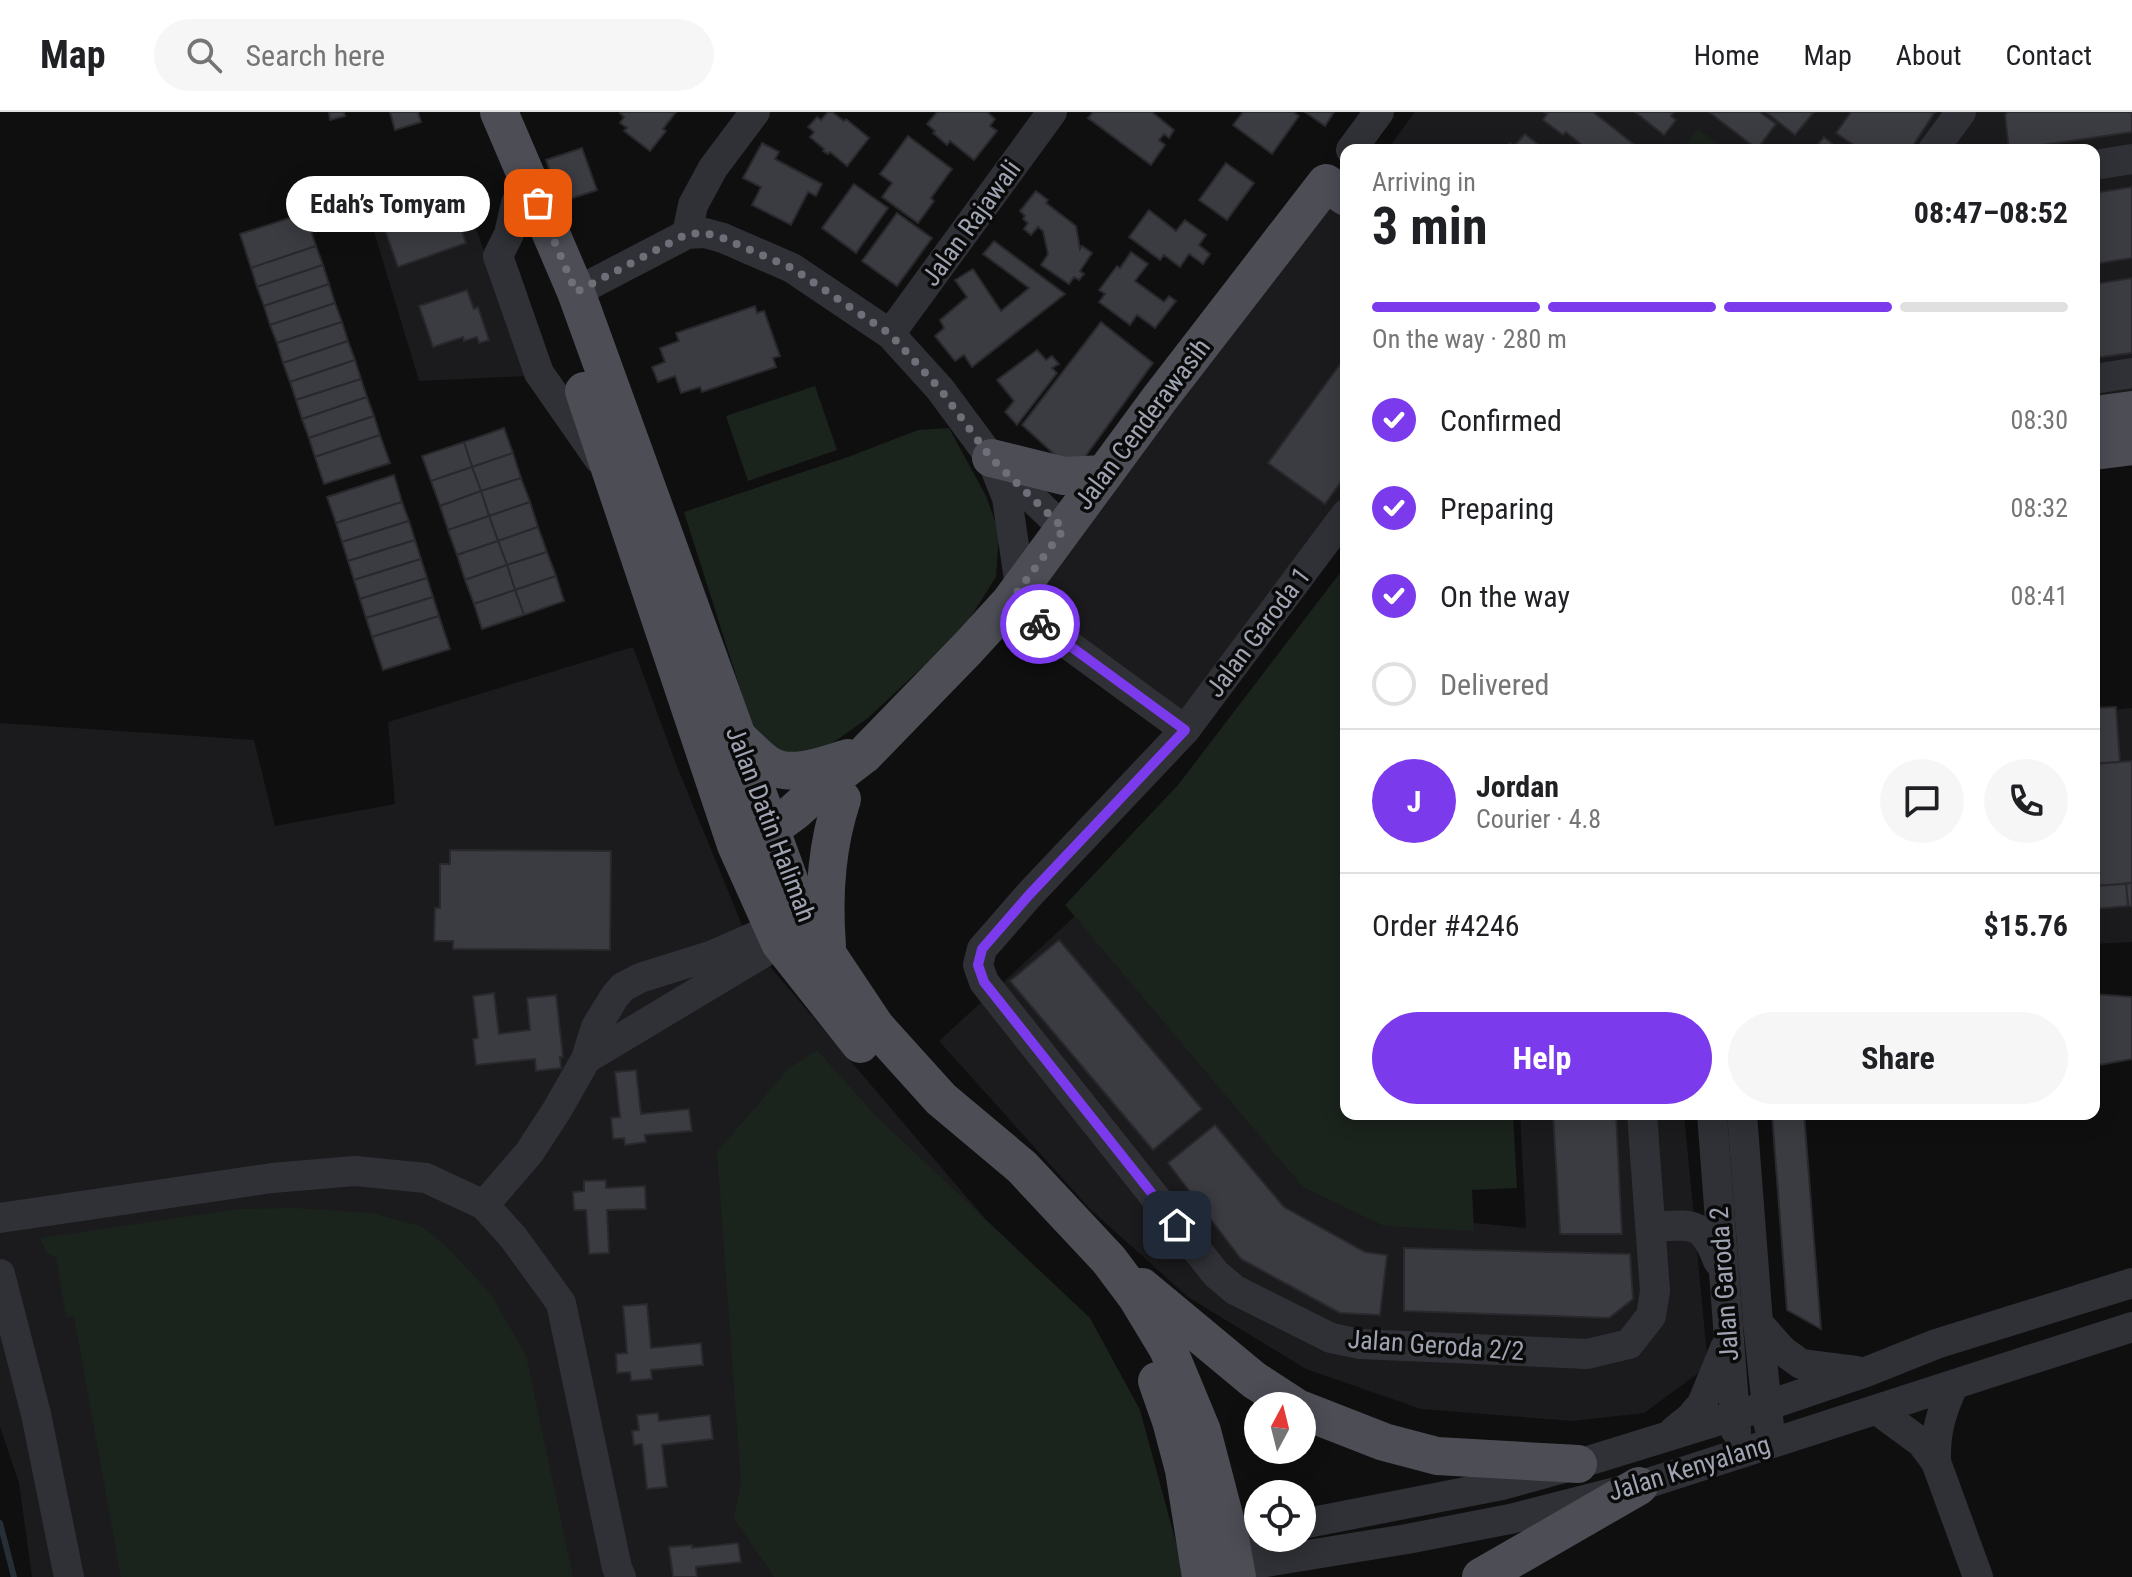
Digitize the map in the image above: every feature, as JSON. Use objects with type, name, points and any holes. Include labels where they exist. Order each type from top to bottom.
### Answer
[{"type":"main road","name":"Jalan Datin Halimah","points":[[479,112],[553,300],[614,480],[788,922],[885,1076],[941,1132],[1011,1188],[1118,1311],[1154,1372],[1184,1470],[1227,1561]]},
{"type":"main road","name":"Jalan Datin Halimah","points":[[499,112],[576,292],[737,736],[758,849]]},
{"type":"main road","name":"Jalan Cenderawasih","points":[[758,849],[864,755],[967,649],[1015,594],[1160,398],[1339,179]]},
{"type":"main road","points":[[2100,414],[2132,410]]},
{"type":"main road","points":[[2100,450],[2132,446]]},
{"type":"main road","points":[[991,458],[1064,476],[1104,474]]},
{"type":"main road","points":[[737,736],[767,764],[782,770],[798,771],[864,755]]},
{"type":"main road","name":"Jalan Cenderawasih","points":[[758,849],[812,832],[838,810],[864,755]]},
{"type":"main road","points":[[788,922],[819,844],[838,810]]},
{"type":"main road","points":[[828,957],[824,907],[826,867],[838,810]]},
{"type":"main road","name":"Jalan Datin Halimah","points":[[788,922],[828,957],[876,1027],[941,1099],[1022,1167],[1109,1260],[1136,1296],[1168,1349],[1189,1396],[1213,1467],[1227,1561]]},
{"type":"main road","points":[[1109,1260],[1272,1392]]},
{"type":"main road","points":[[1316,1415],[1384,1442],[1437,1456],[1578,1464]]},
{"type":"main road","points":[[1481,1577],[1639,1486]]},
{"type":"street","points":[[687,234],[693,205],[713,168],[755,112]]},
{"type":"street","name":"Jalan Rajawali","points":[[890,334],[1052,112]]},
{"type":"street","points":[[1355,144],[1379,112]]},
{"type":"street","points":[[1937,144],[1961,112]]},
{"type":"street","points":[[2100,164],[2132,159]]},
{"type":"street","points":[[576,292],[687,234],[705,233],[723,238],[792,268],[890,334],[940,389],[991,458],[1064,529]]},
{"type":"street","points":[[2100,378],[2132,373]]},
{"type":"street","points":[[991,458],[1007,498],[1015,594],[1185,730]]},
{"type":"street","name":"Jalan Garoda 1","points":[[1185,730],[1340,522]]},
{"type":"street","name":"Jalan Geroda 2/2","points":[[1185,730],[1029,895],[982,949],[978,965],[984,982],[1216,1274],[1235,1290],[1331,1338],[1360,1344],[1587,1354],[1629,1344],[1651,1316],[1655,1291],[1652,1227]]},
{"type":"street","points":[[586,1059],[788,922]]},
{"type":"street","points":[[484,1205],[529,1153],[557,1110],[586,1059],[596,1027],[623,987],[640,978],[713,955],[788,922]]},
{"type":"street","points":[[1643,1120],[1652,1227],[1686,1225],[1700,1229],[1712,1243],[1723,1273]]},
{"type":"street","name":"Jalan Garoda 2","points":[[1712,1120],[1739,1453]]},
{"type":"street","name":"Jalan Garoda 2","points":[[1742,1120],[1771,1444]]},
{"type":"street","points":[[0,1218],[272,1178],[355,1171],[426,1178],[484,1205],[513,1237],[561,1303],[613,1552],[621,1577]]},
{"type":"street","points":[[0,1274],[36,1414],[69,1577]]},
{"type":"street","name":"Jalan Kenyalang","points":[[1316,1521],[1502,1485],[1578,1464],[1766,1406],[1936,1344],[2132,1283]]},
{"type":"street","points":[[1758,1323],[1783,1351],[1801,1364],[1866,1372]]},
{"type":"street","name":"Jalan Kenyalang","points":[[1227,1561],[1407,1539],[1510,1519],[1639,1486],[2132,1327]]},
{"type":"street","points":[[1669,1434],[1702,1404],[1729,1340]]},
{"type":"street","points":[[1936,1462],[1935,1439],[1941,1413],[1953,1386]]},
{"type":"street","points":[[1877,1410],[1922,1443],[1936,1462],[1978,1577]]},
{"type":"shaded area","points":[[1415,112],[2132,112],[2132,402],[2100,406],[2100,144],[1391,144]]},
{"type":"shaded area","points":[[1698,129],[1717,144],[1686,144]]},
{"type":"shaded area","points":[[464,194],[527,376],[419,381],[372,225]]},
{"type":"shaded area","points":[[1328,199],[1340,207],[1340,512],[1184,718],[1022,601]]},
{"type":"shaded area","points":[[815,386],[837,450],[748,481],[726,416]]},
{"type":"shaded area","points":[[949,428],[986,496],[999,532],[996,577],[963,629],[868,718],[824,749],[779,757],[750,720],[684,512],[918,430]]},
{"type":"shaded area","points":[[1340,573],[1340,1120],[1513,1120],[1517,1188],[1472,1190],[1474,1231],[1384,1226],[1303,1187],[1065,905],[1178,785]]},
{"type":"shaded area","points":[[633,647],[678,769],[749,942],[1122,1379],[1156,1577],[32,1577],[19,1483],[0,1427],[0,723],[254,740],[275,826],[395,804],[388,722]]},
{"type":"shaded area","points":[[2132,708],[2132,942],[2100,944],[2100,711]]},
{"type":"shaded area","points":[[1086,906],[1362,1212],[1526,1228],[1520,1120],[1685,1120],[1708,1366],[1644,1413],[1573,1421],[1421,1409],[1306,1369],[1188,1297],[1090,1209],[939,1041]]},
{"type":"shaded area","points":[[817,1050],[876,1116],[1090,1318],[1140,1410],[1183,1577],[774,1577],[734,1518],[741,1484],[717,1152],[789,1068]]},
{"type":"shaded area","points":[[296,1208],[372,1213],[421,1226],[447,1247],[490,1293],[526,1355],[573,1577],[121,1577],[74,1317],[66,1317],[56,1257],[47,1254],[40,1238],[238,1209]]},
{"type":"building","points":[[329,112],[344,112],[345,116],[330,120]]},
{"type":"building","points":[[390,112],[418,112],[421,122],[395,130]]},
{"type":"building","points":[[621,112],[676,112],[650,151],[624,131],[627,128],[620,123],[624,117]]},
{"type":"building","points":[[828,112],[844,121],[846,119],[869,138],[847,166],[830,152],[823,151],[810,137],[814,132],[808,127],[817,117],[821,120]]},
{"type":"building","points":[[937,112],[987,112],[995,119],[990,126],[997,131],[974,160],[950,141],[947,145],[933,133],[935,131],[927,124]]},
{"type":"building","points":[[1093,112],[1152,112],[1174,130],[1169,138],[1164,134],[1159,140],[1165,145],[1151,165],[1088,118]]},
{"type":"building","points":[[1243,112],[1293,112],[1299,116],[1272,154],[1233,125]]},
{"type":"building","points":[[1305,112],[1334,112],[1325,126]]},
{"type":"building","points":[[1544,112],[1593,112],[1633,144],[1581,144],[1543,120],[1547,114]]},
{"type":"building","points":[[1635,112],[1674,112],[1671,116],[1676,120],[1664,135]]},
{"type":"building","points":[[1709,112],[1760,112],[1776,124],[1761,144],[1751,144]]},
{"type":"building","points":[[1766,112],[1814,112],[1795,135]]},
{"type":"building","points":[[1851,112],[1935,112],[1914,144],[1852,144],[1836,133]]},
{"type":"building","points":[[2007,112],[2132,112],[2132,132],[2050,144],[2008,144]]},
{"type":"building","points":[[1525,134],[1538,144],[1516,144]]},
{"type":"building","points":[[908,136],[952,169],[918,223],[882,197],[892,183],[880,174]]},
{"type":"building","points":[[1824,137],[1833,144],[1818,144]]},
{"type":"building","points":[[762,143],[779,152],[775,159],[822,184],[816,196],[808,192],[791,225],[752,205],[761,187],[743,178]]},
{"type":"building","points":[[582,148],[597,190],[561,202],[546,160]]},
{"type":"building","points":[[1226,163],[1254,183],[1227,220],[1199,200]]},
{"type":"building","points":[[854,184],[888,208],[856,253],[822,228]]},
{"type":"building","points":[[2132,187],[2132,258],[2100,263],[2100,192]]},
{"type":"building","points":[[1036,191],[1048,200],[1046,203],[1076,226],[1080,249],[1082,246],[1092,253],[1080,271],[1084,274],[1079,280],[1074,277],[1069,284],[1041,265],[1048,254],[1043,231],[1038,227],[1031,235],[1024,229],[1028,223],[1020,211]]},
{"type":"building","points":[[453,207],[466,243],[398,267],[385,230]]},
{"type":"building","points":[[1149,210],[1176,231],[1185,220],[1206,235],[1199,245],[1210,254],[1203,264],[1189,254],[1180,267],[1164,255],[1160,260],[1129,237]]},
{"type":"building","points":[[305,213],[316,246],[251,268],[240,234]]},
{"type":"building","points":[[897,213],[932,238],[897,286],[862,261]]},
{"type":"building","points":[[994,241],[1065,294],[972,367],[964,355],[955,361],[935,336],[944,328],[940,320],[967,297],[955,280],[973,269],[1001,311],[1029,288],[983,254]]},
{"type":"building","points":[[316,246],[323,265],[257,287],[251,268]]},
{"type":"building","points":[[1131,252],[1148,264],[1135,281],[1164,302],[1169,296],[1176,301],[1155,328],[1137,315],[1130,325],[1099,302],[1105,294],[1099,290]]},
{"type":"building","points":[[323,265],[329,284],[264,306],[257,287]]},
{"type":"building","points":[[2132,278],[2132,353],[2100,357],[2100,283]]},
{"type":"building","points":[[329,284],[335,303],[270,325],[264,306]]},
{"type":"building","points":[[467,290],[474,309],[478,307],[489,340],[479,343],[477,337],[464,341],[463,337],[433,347],[419,306]]},
{"type":"building","points":[[335,303],[342,322],[277,343],[270,325]]},
{"type":"building","points":[[755,306],[757,313],[764,311],[780,356],[773,358],[776,367],[702,392],[700,387],[681,393],[675,376],[658,382],[652,367],[665,362],[660,348],[679,341],[676,333]]},
{"type":"building","points":[[342,322],[348,341],[283,363],[277,343]]},
{"type":"building","points":[[1101,322],[1153,363],[1074,472],[1022,425]]},
{"type":"building","points":[[348,341],[355,360],[290,382],[283,363]]},
{"type":"building","points":[[1037,350],[1046,360],[1052,356],[1059,364],[1052,368],[1057,373],[1017,425],[1005,412],[1014,401],[997,380]]},
{"type":"building","points":[[355,360],[361,379],[296,400],[290,382]]},
{"type":"building","points":[[1340,364],[1340,483],[1325,504],[1268,463]]},
{"type":"building","points":[[361,379],[367,397],[302,419],[296,400]]},
{"type":"building","points":[[367,397],[374,416],[309,438],[302,419]]},
{"type":"building","points":[[374,416],[380,435],[315,457],[309,438]]},
{"type":"building","points":[[504,428],[513,453],[472,467],[464,442]]},
{"type":"building","points":[[380,435],[390,463],[324,484],[315,457]]},
{"type":"building","points":[[464,442],[472,467],[431,481],[422,456]]},
{"type":"building","points":[[513,453],[521,478],[481,491],[472,467]]},
{"type":"building","points":[[472,467],[481,491],[440,506],[431,481]]},
{"type":"building","points":[[394,475],[402,502],[336,523],[327,497]]},
{"type":"building","points":[[521,478],[530,502],[489,516],[481,491]]},
{"type":"building","points":[[481,491],[489,516],[448,530],[440,506]]},
{"type":"building","points":[[402,502],[409,521],[342,542],[336,523]]},
{"type":"building","points":[[530,502],[538,527],[498,541],[489,516]]},
{"type":"building","points":[[489,516],[498,541],[457,555],[448,530]]},
{"type":"building","points":[[409,521],[415,540],[348,561],[342,542]]},
{"type":"building","points":[[538,527],[547,552],[507,565],[498,541]]},
{"type":"building","points":[[415,540],[421,559],[354,580],[348,561]]},
{"type":"building","points":[[498,541],[507,565],[465,580],[457,555]]},
{"type":"building","points":[[547,552],[556,576],[515,590],[507,565]]},
{"type":"building","points":[[421,559],[427,578],[360,599],[354,580]]},
{"type":"building","points":[[507,565],[515,590],[474,604],[465,580]]},
{"type":"building","points":[[556,576],[564,601],[524,615],[515,590]]},
{"type":"building","points":[[427,578],[433,597],[366,618],[360,599]]},
{"type":"building","points":[[515,590],[524,615],[482,629],[474,604]]},
{"type":"building","points":[[433,597],[439,616],[372,637],[366,618]]},
{"type":"building","points":[[439,616],[450,649],[383,670],[372,637]]},
{"type":"building","points":[[2116,707],[2120,762],[2100,764],[2100,708]]},
{"type":"building","points":[[2132,761],[2132,883],[2100,886],[2100,764]]},
{"type":"building","points":[[450,850],[611,851],[610,950],[453,949],[453,941],[434,941],[435,908],[440,908],[440,864],[450,864]]},
{"type":"building","points":[[2132,883],[2132,906],[2128,906],[2126,884]]},
{"type":"building","points":[[2126,884],[2128,906],[2100,908],[2100,886]]},
{"type":"building","points":[[1059,940],[1202,1109],[1153,1150],[1010,981]]},
{"type":"building","points":[[494,993],[499,1034],[530,1030],[527,998],[556,995],[563,1057],[560,1057],[561,1068],[536,1071],[535,1059],[476,1065],[473,1039],[478,1038],[473,996]]},
{"type":"building","points":[[2100,994],[2132,997],[2132,1059],[2100,1065]]},
{"type":"building","points":[[636,1070],[641,1114],[689,1109],[692,1131],[645,1135],[646,1142],[625,1145],[624,1138],[613,1139],[611,1118],[620,1117],[615,1072]]},
{"type":"building","points":[[1553,1120],[1616,1120],[1622,1234],[1560,1234]]},
{"type":"building","points":[[1772,1120],[1804,1120],[1821,1329],[1787,1310]]},
{"type":"building","points":[[1215,1125],[1284,1207],[1365,1252],[1387,1255],[1380,1315],[1340,1313],[1241,1259],[1168,1163]]},
{"type":"building","points":[[606,1180],[606,1188],[645,1186],[646,1209],[607,1210],[609,1253],[589,1254],[586,1210],[574,1210],[573,1192],[584,1191],[584,1181]]},
{"type":"building","points":[[1404,1248],[1630,1254],[1633,1299],[1609,1318],[1404,1311]]},
{"type":"building","points":[[647,1304],[651,1348],[701,1343],[703,1365],[651,1370],[652,1379],[631,1381],[630,1372],[617,1373],[616,1354],[627,1353],[623,1306]]},
{"type":"building","points":[[658,1413],[659,1421],[710,1415],[713,1439],[662,1445],[667,1487],[647,1489],[642,1444],[634,1445],[632,1431],[639,1430],[637,1415]]},
{"type":"building","points":[[738,1543],[741,1562],[696,1567],[697,1577],[673,1577],[669,1547]]},
{"type":"waterway","points":[[0,1523],[14,1577]]},
{"type":"way so far","points":[[538,203],[576,292],[687,234],[705,233],[792,268],[890,334],[940,389],[991,458],[1064,529],[1010,602],[1040,624]]},
{"type":"place","name":"Edah’s Tomyam","points":[[538,203]]},
{"type":"route","points":[[1040,624],[1185,730],[1029,895],[982,949],[978,965],[984,982],[1177,1225]]}]
